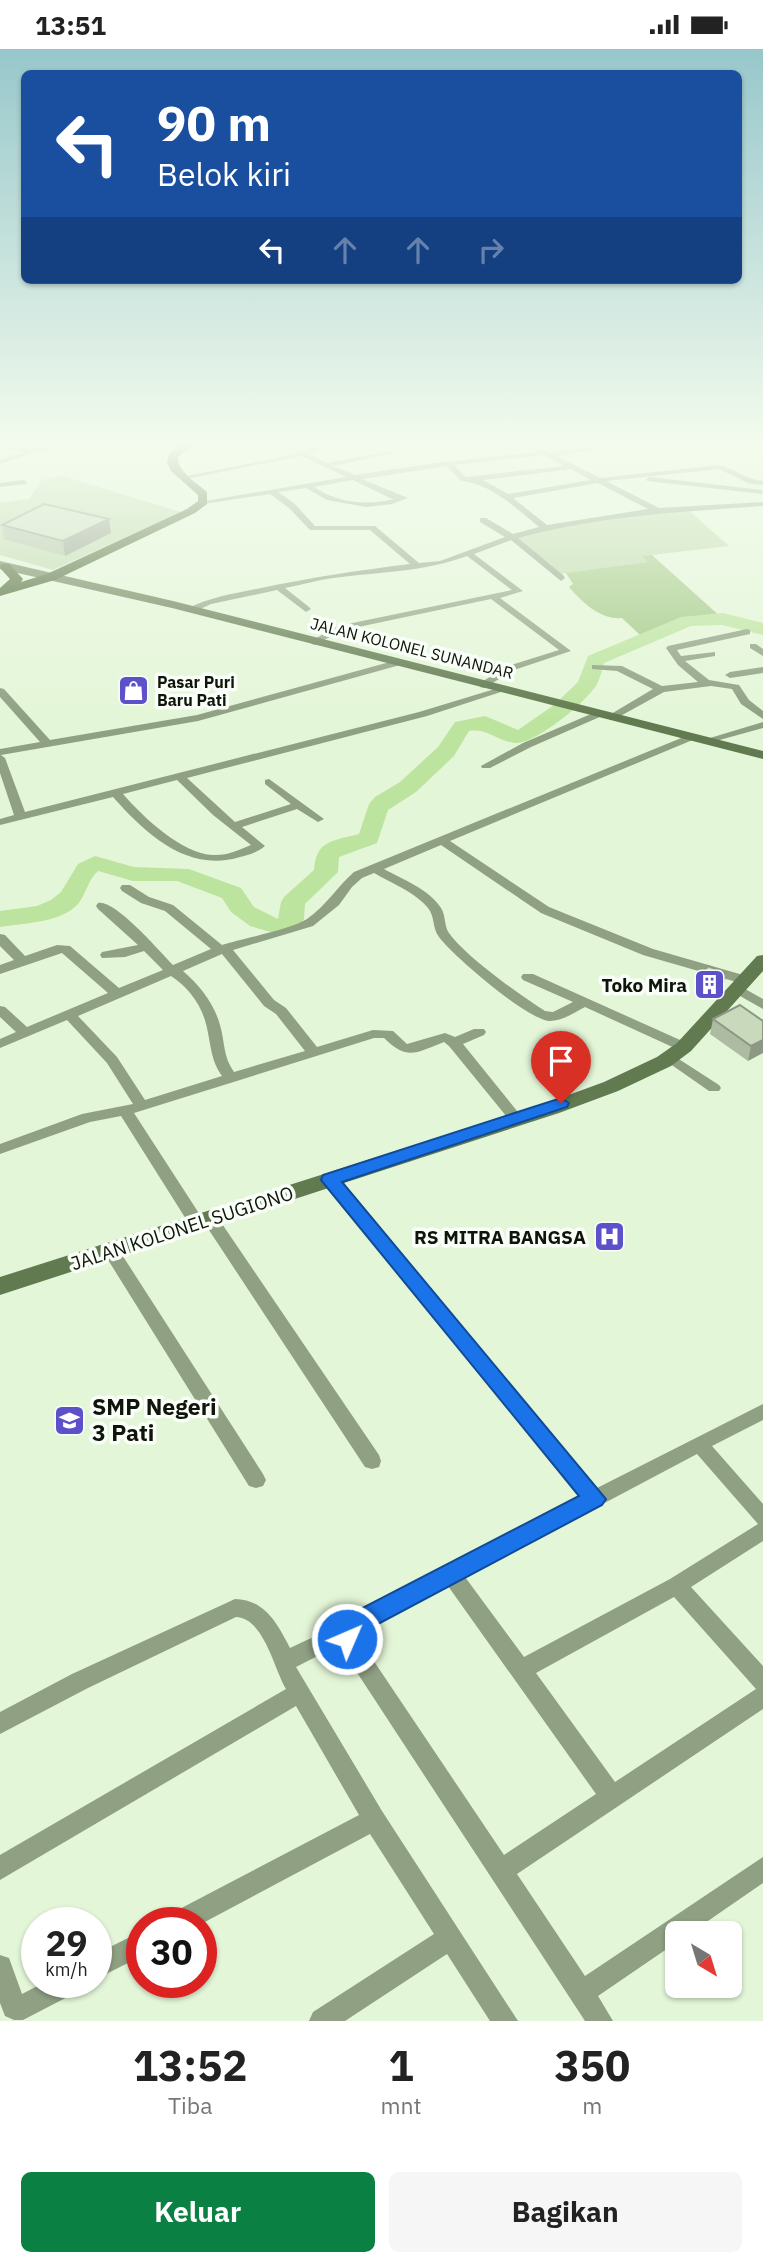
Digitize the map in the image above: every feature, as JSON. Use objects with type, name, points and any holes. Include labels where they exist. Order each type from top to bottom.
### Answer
[{"type":"main road","points":[[3,592],[51,577],[144,533]]},
{"type":"main road","points":[[3,566],[17,579],[3,592]]},
{"type":"main road","name":"JALAN KOLONEL SUNANDAR","points":[[3,566],[191,610],[763,755]]},
{"type":"main road","name":"JALAN KOLONEL SUGIONO","points":[[0,1286],[516,1119],[627,1080],[678,1053],[763,960]]},
{"type":"street","points":[[378,533],[419,567]]},
{"type":"street","points":[[505,533],[561,577]]},
{"type":"street","points":[[191,610],[208,602],[277,586],[343,574],[419,567],[469,554],[527,533]]},
{"type":"street","points":[[314,642],[341,628],[495,598],[520,589],[469,554]]},
{"type":"street","points":[[277,586],[306,609]]},
{"type":"street","points":[[484,685],[511,668],[566,651],[495,598]]},
{"type":"street","points":[[706,683],[678,659],[672,647],[747,632]]},
{"type":"street","points":[[752,646],[763,653]]},
{"type":"street","points":[[678,659],[712,654]]},
{"type":"street","points":[[0,752],[198,718],[397,663]]},
{"type":"street","points":[[602,666],[631,672],[661,689]]},
{"type":"street","points":[[730,675],[763,670]]},
{"type":"street","points":[[486,766],[516,748],[604,715],[661,689],[706,683],[724,684],[735,687],[745,702],[763,716]]},
{"type":"street","points":[[0,823],[423,714],[502,689]]},
{"type":"street","points":[[0,691],[46,742]]},
{"type":"street","points":[[0,1044],[223,950],[309,923],[335,902],[352,880],[440,840],[698,739],[763,725]]},
{"type":"street","points":[[0,758],[21,817]]},
{"type":"street","points":[[116,793],[156,832],[207,859],[217,859],[258,846],[180,777]]},
{"type":"street","points":[[269,782],[318,819]]},
{"type":"street","points":[[233,826],[298,805]]},
{"type":"street","points":[[440,840],[545,910],[648,952],[741,984],[763,1005]]},
{"type":"street","points":[[374,868],[427,900],[438,912],[444,935],[468,958],[531,1008],[545,1016],[553,1017],[583,1003]]},
{"type":"street","points":[[126,888],[145,900],[169,908],[223,950],[269,1003],[281,1011],[314,1053]]},
{"type":"street","points":[[102,906],[197,993],[211,1016],[217,1059],[231,1077]]},
{"type":"street","points":[[0,938],[23,962]]},
{"type":"street","points":[[107,955],[146,946]]},
{"type":"street","points":[[0,970],[57,949],[69,950],[117,993]]},
{"type":"street","points":[[528,977],[678,1053],[714,1088]]},
{"type":"street","points":[[0,1010],[25,1033]]},
{"type":"street","points":[[69,1014],[112,1060],[141,1105]]},
{"type":"street","points":[[454,1043],[480,1032]]},
{"type":"street","points":[[1,1149],[87,1117],[125,1111],[373,1034],[388,1034],[404,1049],[416,1048],[445,1037],[454,1043],[516,1119]]},
{"type":"street","points":[[125,1111],[372,1461]]},
{"type":"street","points":[[330,1180],[595,1499]]},
{"type":"street","points":[[111,1251],[256,1480]]},
{"type":"street","points":[[285,1660],[295,1653],[346,1632],[353,1625],[763,1411]]},
{"type":"street","points":[[699,1445],[763,1518]]},
{"type":"street","points":[[523,1669],[677,1585],[763,1531]]},
{"type":"street","points":[[452,1575],[523,1669],[612,1797]]},
{"type":"street","points":[[677,1585],[763,1682]]},
{"type":"street","points":[[0,1723],[80,1681],[235,1608],[242,1607],[259,1616],[285,1660],[286,1669],[374,1819],[505,2021]]},
{"type":"street","points":[[346,1632],[347,1639],[600,2021]]},
{"type":"street","points":[[0,1868],[300,1692]]},
{"type":"street","points":[[502,1870],[763,1697]]},
{"type":"street","points":[[209,1907],[374,1819]]},
{"type":"street","points":[[583,1992],[763,1868]]},
{"type":"street","points":[[323,2021],[451,1937]]},
{"type":"street","points":[[0,1967],[14,2007],[23,2007],[40,1998]]},
{"type":"green space","points":[[0,533],[135,533],[53,570],[0,555]]},
{"type":"green space","points":[[527,533],[714,533],[729,546],[643,556],[649,562],[560,574],[512,537]]},
{"type":"green space","points":[[652,555],[723,619],[688,621],[657,636],[640,635],[622,618],[606,616],[592,609],[569,587],[573,584],[566,573],[648,562],[642,556]]},
{"type":"building","points":[[33,533],[80,533],[63,541]]},
{"type":"building","points":[[708,966],[726,973],[715,985],[697,978]]},
{"type":"building","points":[[740,1005],[763,1021],[763,1040],[751,1046],[713,1019]]},
{"type":"waterway","points":[[0,919],[40,913],[60,906],[73,893],[83,872],[95,863],[133,874],[180,874],[232,893],[240,907],[266,924],[274,927],[287,925],[291,919],[293,902],[326,872],[327,854],[341,846],[369,838],[377,809],[383,802],[408,787],[446,751],[462,726],[485,722],[508,734],[523,736],[561,709],[587,684],[595,660],[688,621],[723,619],[750,628],[763,629]]},
{"type":"place","name":"Pasar Puri Baru Pati","points":[[134,691]]},
{"type":"place","name":"Toko Mira","points":[[710,985]]},
{"type":"place","name":"RS MITRA BANGSA","points":[[609,1237]]},
{"type":"place","name":"SMP Negeri 3 Pati","points":[[69,1420]]},
{"type":"route","points":[[347,1639],[346,1632],[353,1625],[595,1499],[330,1180],[561,1103]]}]
